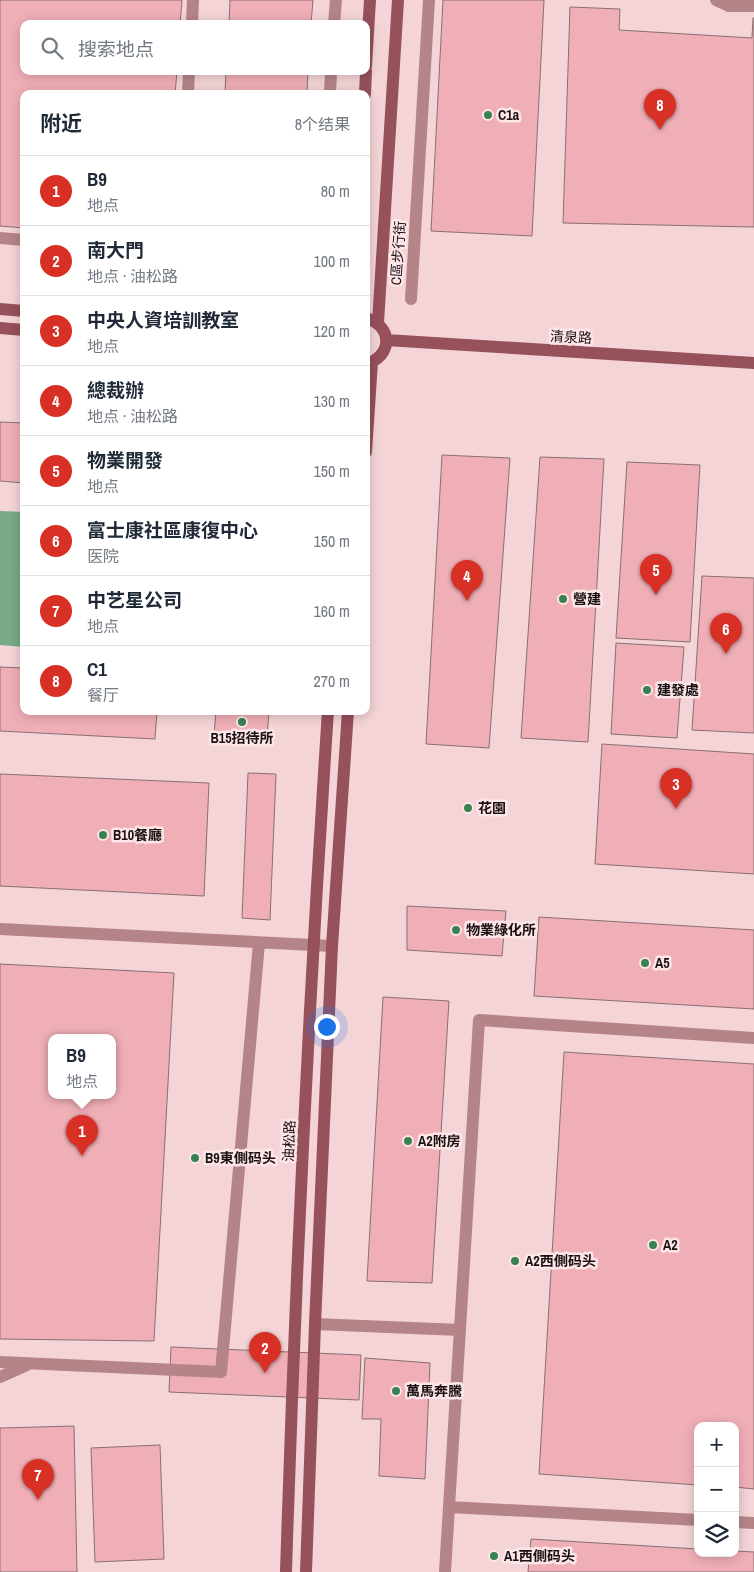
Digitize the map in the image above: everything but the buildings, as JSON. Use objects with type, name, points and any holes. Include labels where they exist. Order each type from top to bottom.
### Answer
[{"type":"street","points":[[192,20],[193,0]]},
{"type":"street","points":[[334,20],[336,0]]},
{"type":"street","points":[[369,20],[370,0]]},
{"type":"street","points":[[378,323],[398,0]]},
{"type":"street","name":"C區步行街","points":[[410,299],[429,0]]},
{"type":"street","points":[[716,0],[729,6],[754,6]]},
{"type":"street","points":[[188,90],[189,75]]},
{"type":"street","points":[[330,90],[331,75]]},
{"type":"street","points":[[365,90],[366,75]]},
{"type":"street","points":[[0,238],[20,240]]},
{"type":"street","points":[[0,309],[20,311]]},
{"type":"street","points":[[370,320],[378,323],[383,328],[386,340],[383,353],[370,362]]},
{"type":"street","points":[[0,328],[20,330]]},
{"type":"street","name":"清泉路","points":[[386,340],[754,363]]},
{"type":"street","name":"油松路","points":[[286,1572],[292,1375],[313,945],[328,715]]},
{"type":"street","points":[[306,1572],[332,946],[348,715]]},
{"type":"street","points":[[0,929],[332,946]]},
{"type":"street","points":[[0,1362],[221,1372],[259,943]]},
{"type":"street","points":[[445,1572],[479,1020],[754,1038]]},
{"type":"street","points":[[315,1324],[460,1330]]},
{"type":"street","points":[[0,1377],[30,1363]]},
{"type":"street","points":[[449,1507],[694,1520]]},
{"type":"street","points":[[739,1522],[754,1523]]},
{"type":"shaded area","points":[[0,0],[754,0],[754,1572],[0,1572]]},
{"type":"shaded area","points":[[0,511],[20,512],[20,647],[0,645]]},
{"type":"place","name":"C1a","points":[[488,115]]},
{"type":"place","name":"C1","points":[[660,130]]},
{"type":"place","name":"物業開發","points":[[656,595]]},
{"type":"place","name":"營建","points":[[563,599]]},
{"type":"place","name":"總裁辦","points":[[467,601]]},
{"type":"place","name":"富士康社區康復中心","points":[[726,654]]},
{"type":"place","name":"建發處","points":[[647,690]]},
{"type":"place","name":"B15招待所","points":[[242,722]]},
{"type":"place","name":"花園","points":[[468,808]]},
{"type":"place","name":"中央人資培訓教室","points":[[676,809]]},
{"type":"place","name":"B10餐廳","points":[[103,835]]},
{"type":"place","name":"物業綠化所","points":[[456,930]]},
{"type":"place","name":"A5","points":[[645,963]]},
{"type":"place","name":"A2附房","points":[[408,1141]]},
{"type":"place","name":"B9","points":[[82,1156]]},
{"type":"place","name":"B9東側码头","points":[[195,1158]]},
{"type":"place","name":"A2","points":[[653,1245]]},
{"type":"place","name":"A2西側码头","points":[[515,1261]]},
{"type":"place","name":"南大門","points":[[265,1373]]},
{"type":"place","name":"萬馬奔騰","points":[[396,1391]]},
{"type":"place","name":"中艺星公司","points":[[38,1500]]},
{"type":"place","name":"A1西側码头","points":[[494,1556]]}]
